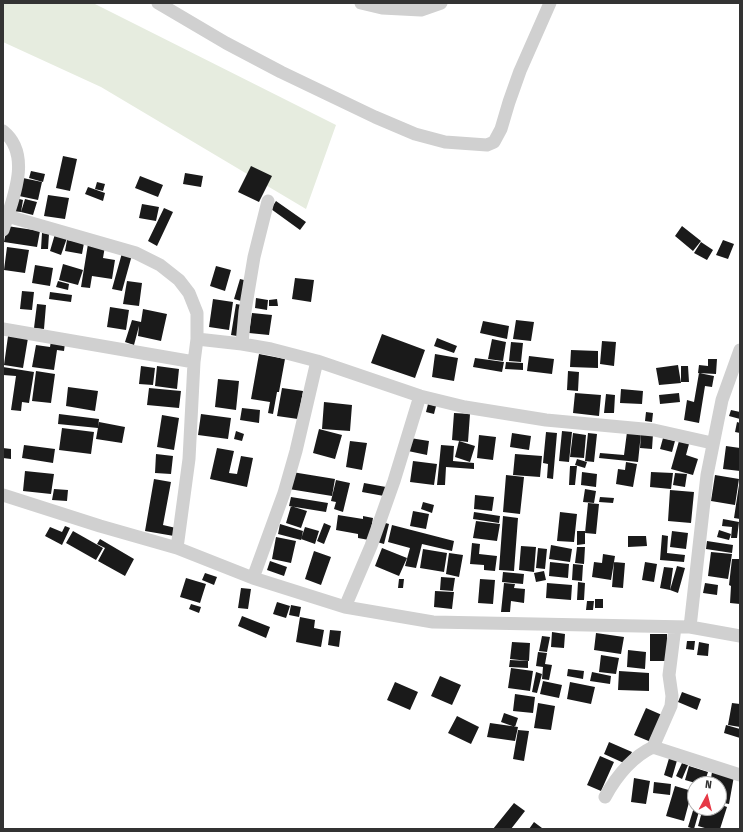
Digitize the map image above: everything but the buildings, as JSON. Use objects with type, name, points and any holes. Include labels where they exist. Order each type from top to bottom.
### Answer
[{"type":"street","points":[[158,3],[226,43],[375,117],[415,134],[445,142],[487,145],[494,142],[501,129],[520,71],[550,3]]},
{"type":"street","points":[[360,3],[382,8],[421,10],[441,3]]},
{"type":"street","points":[[3,131],[8,135],[17,152],[19,176],[3,230]]},
{"type":"street","points":[[242,344],[245,311],[254,257],[268,201]]},
{"type":"street","points":[[7,216],[136,253],[160,265],[179,280],[189,293],[197,313],[197,339],[194,362],[189,459],[177,548]]},
{"type":"street","points":[[3,329],[194,362]]},
{"type":"street","points":[[197,339],[242,344],[317,361],[420,396],[465,407],[546,420],[654,430],[712,443]]},
{"type":"street","points":[[690,627],[706,475],[722,400],[740,350]]},
{"type":"street","points":[[253,578],[284,493],[294,458],[317,361]]},
{"type":"street","points":[[345,607],[371,546],[394,481],[420,396]]},
{"type":"street","points":[[4,496],[177,548],[253,578],[345,607],[433,622],[690,627],[740,636]]},
{"type":"street","points":[[605,797],[617,777],[636,758],[653,747],[671,706],[672,696],[669,675],[675,627]]},
{"type":"street","points":[[653,747],[740,775]]},
{"type":"shaded area","points":[[3,3],[93,3],[336,125],[306,209],[101,87],[3,42]]}]
